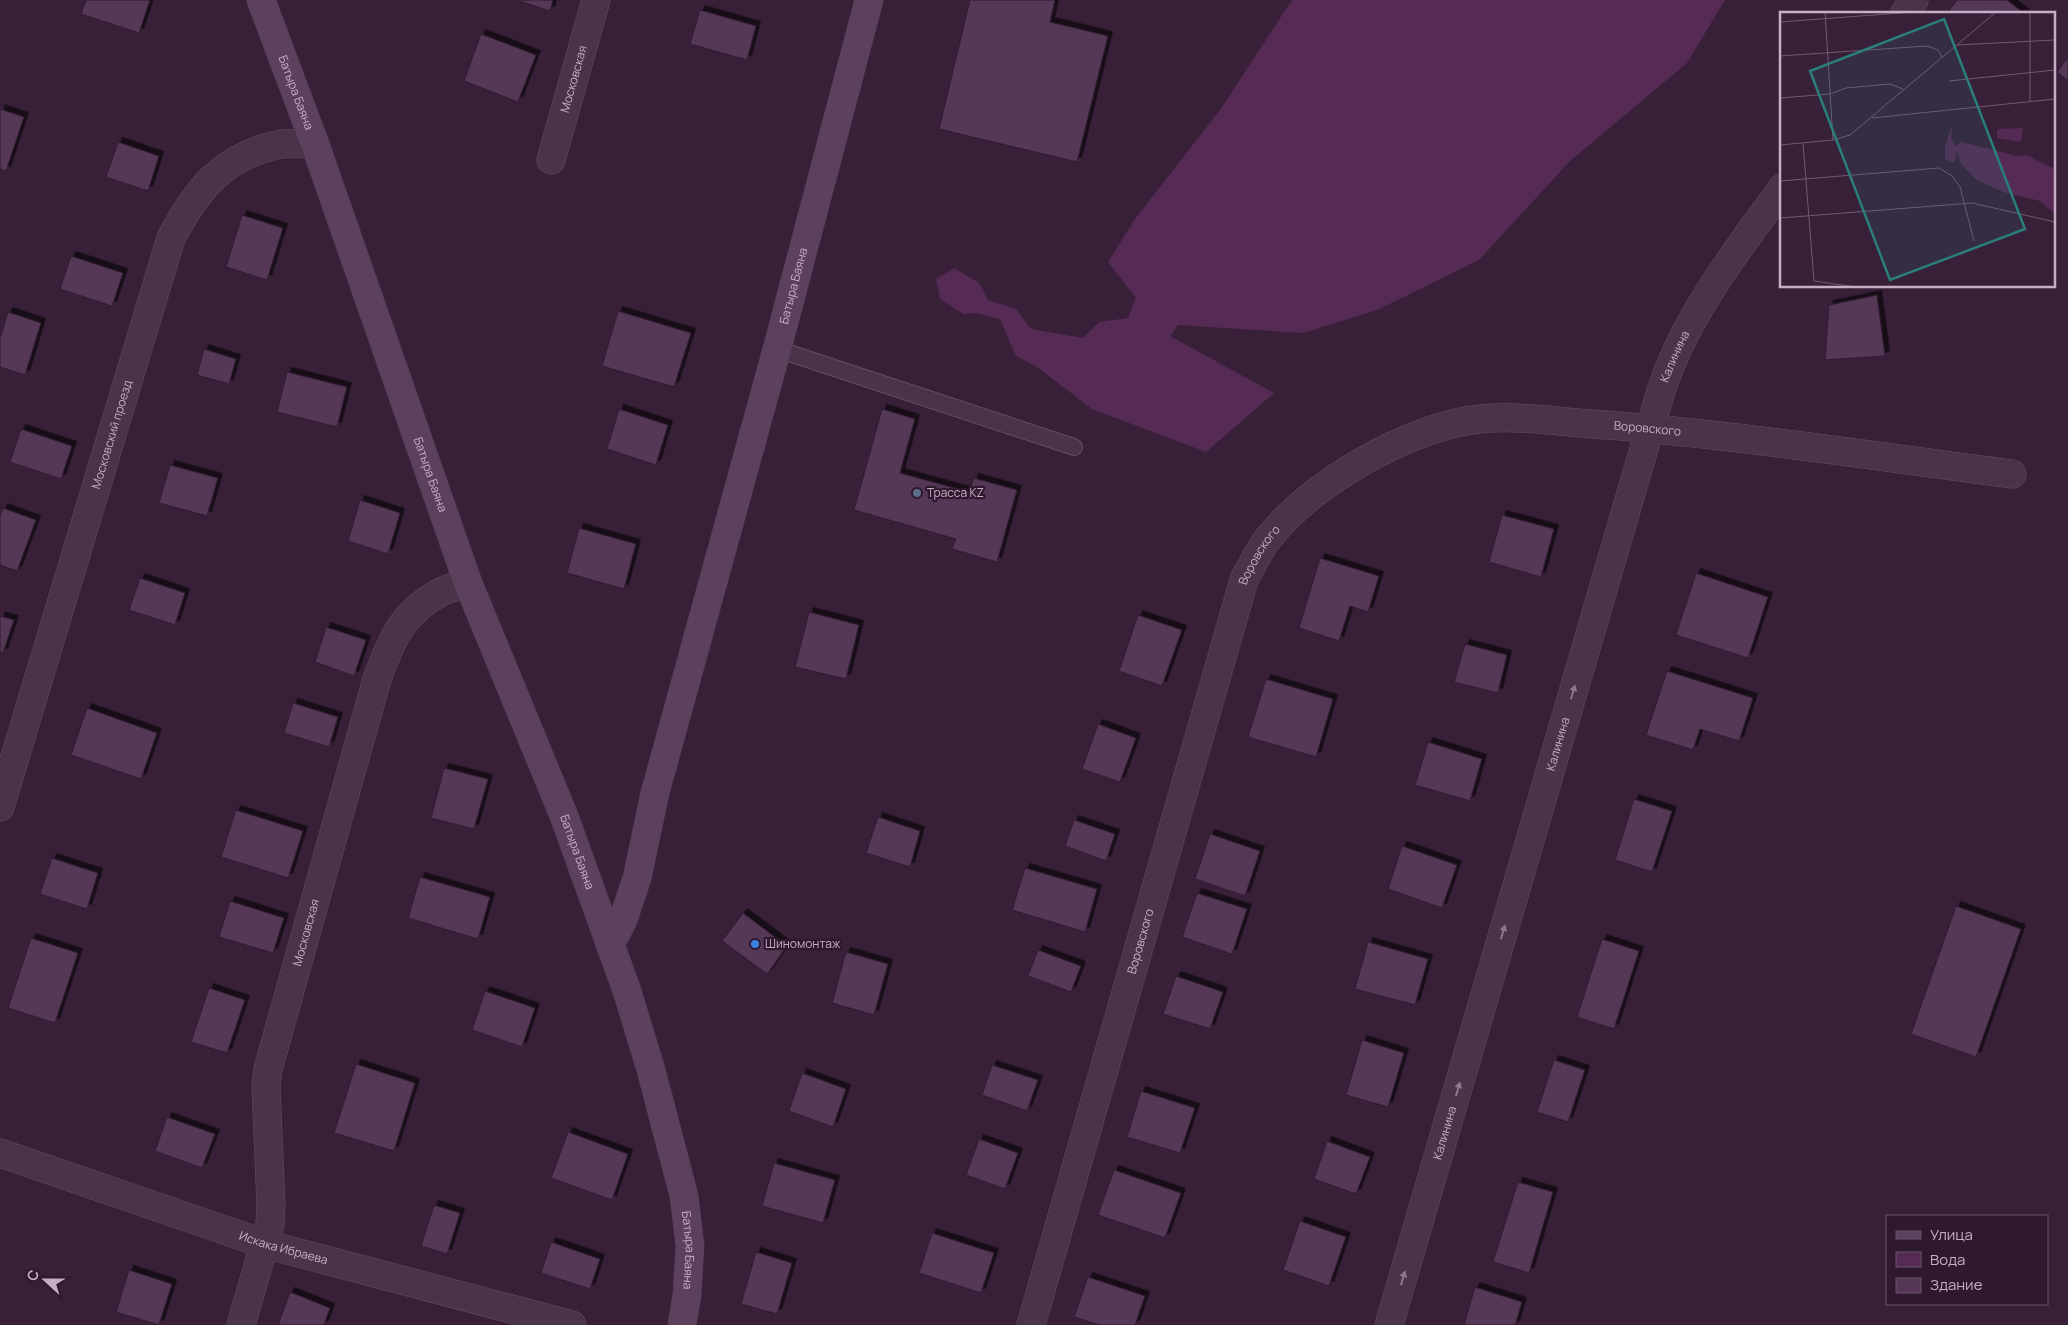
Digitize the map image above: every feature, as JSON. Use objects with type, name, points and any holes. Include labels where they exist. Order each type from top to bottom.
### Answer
[{"type":"street","name":"Батыра Баяна","points":[[261,0],[315,144],[468,582],[564,816],[627,991],[651,1070],[684,1196],[690,1246],[687,1294],[682,1325]]},
{"type":"street","name":"Московская","points":[[551,160],[596,0]]},
{"type":"street","name":"Батыра Баяна","points":[[610,945],[624,920],[637,878],[655,793],[777,349],[869,0]]},
{"type":"street","points":[[1905,12],[1914,0]]},
{"type":"street","name":"Московский проезд","points":[[0,807],[170,238],[188,206],[208,180],[244,156],[278,144],[315,144]]},
{"type":"street","name":"Калинина","points":[[1390,1325],[1650,428],[1669,370],[1690,324],[1717,280],[1780,191]]},
{"type":"street","name":"Воровского","points":[[1031,1325],[1244,580],[1266,541],[1297,507],[1374,453],[1413,437],[1456,423],[1499,417],[1650,428],[2012,474]]},
{"type":"street","name":"Московская","points":[[241,1325],[270,1226],[271,1205],[266,1086],[268,1069],[377,678],[392,640],[409,615],[439,593],[468,582]]},
{"type":"street","name":"Искака Ибраева","points":[[0,1153],[265,1244],[572,1325]]},
{"type":"lane","points":[[777,349],[1074,447]]},
{"type":"water","points":[[1292,0],[1725,0],[1687,63],[1570,161],[1479,260],[1377,310],[1303,333],[1178,325],[1170,336],[1274,393],[1206,452],[1092,409],[1037,367],[1016,356],[1000,319],[976,313],[963,314],[940,299],[936,279],[954,268],[979,283],[988,300],[1016,309],[1031,329],[1083,338],[1099,322],[1128,318],[1136,298],[1108,262],[1135,219],[1220,110]]},
{"type":"building","points":[[86,0],[150,0],[139,33],[81,14]]},
{"type":"building","points":[[516,0],[553,0],[550,11]]},
{"type":"building","points":[[970,0],[1055,0],[1050,22],[1108,36],[1077,162],[939,129]]},
{"type":"building","points":[[1957,0],[2007,0],[2022,12],[1948,12]]},
{"type":"building","points":[[700,10],[756,26],[747,60],[690,44]]},
{"type":"building","points":[[481,34],[536,55],[518,102],[464,81]]},
{"type":"building","points":[[2068,57],[2068,81],[2057,72]]},
{"type":"building","points":[[0,109],[24,117],[6,171],[0,169]]},
{"type":"building","points":[[118,142],[159,156],[148,191],[106,177]]},
{"type":"building","points":[[242,215],[283,228],[267,280],[226,267]]},
{"type":"building","points":[[71,256],[123,273],[112,306],[60,289]]},
{"type":"building","points":[[1877,295],[1885,356],[1825,360],[1829,305]]},
{"type":"building","points":[[618,311],[691,333],[674,387],[602,366]]},
{"type":"building","points":[[8,312],[41,323],[25,375],[0,367],[0,338]]},
{"type":"building","points":[[204,349],[236,359],[229,384],[197,375]]},
{"type":"building","points":[[287,372],[347,387],[337,427],[277,412]]},
{"type":"building","points":[[619,409],[668,425],[656,465],[607,449]]},
{"type":"building","points":[[882,409],[915,419],[900,473],[969,492],[974,478],[1017,490],[997,562],[952,549],[956,539],[854,510]]},
{"type":"building","points":[[21,429],[72,446],[61,479],[10,462]]},
{"type":"building","points":[[170,465],[218,478],[207,516],[159,503]]},
{"type":"building","points":[[360,500],[400,513],[388,554],[348,541]]},
{"type":"building","points":[[3,508],[36,520],[17,571],[0,565],[0,516]]},
{"type":"building","points":[[1502,515],[1554,529],[1541,577],[1489,562]]},
{"type":"building","points":[[579,528],[636,544],[624,589],[567,573]]},
{"type":"building","points":[[1320,558],[1379,576],[1368,612],[1350,606],[1339,641],[1299,628]]},
{"type":"building","points":[[1696,573],[1768,597],[1748,658],[1676,635]]},
{"type":"building","points":[[140,578],[185,593],[175,625],[129,610]]},
{"type":"building","points":[[809,612],[859,625],[846,679],[795,667]]},
{"type":"building","points":[[1138,615],[1182,630],[1162,686],[1119,671]]},
{"type":"building","points":[[0,616],[14,620],[3,653],[0,652]]},
{"type":"building","points":[[326,627],[366,640],[354,676],[315,662]]},
{"type":"building","points":[[1465,644],[1507,655],[1498,693],[1454,682]]},
{"type":"building","points":[[1667,671],[1753,698],[1739,741],[1700,729],[1693,750],[1646,735]]},
{"type":"building","points":[[1266,679],[1333,699],[1316,757],[1248,737]]},
{"type":"building","points":[[293,703],[338,717],[329,747],[284,733]]},
{"type":"building","points":[[87,708],[157,733],[141,779],[71,755]]},
{"type":"building","points":[[1098,724],[1136,738],[1120,782],[1082,769]]},
{"type":"building","points":[[1428,742],[1482,759],[1470,801],[1415,785]]},
{"type":"building","points":[[444,768],[488,779],[474,829],[431,818]]},
{"type":"building","points":[[1634,799],[1672,811],[1652,872],[1615,860]]},
{"type":"building","points":[[236,810],[303,831],[288,878],[221,857]]},
{"type":"building","points":[[878,817],[920,831],[910,867],[866,853]]},
{"type":"building","points":[[1074,820],[1115,834],[1106,861],[1065,846]]},
{"type":"building","points":[[1210,834],[1260,851],[1245,896],[1195,879]]},
{"type":"building","points":[[1402,846],[1457,865],[1442,908],[1388,889]]},
{"type":"building","points":[[52,858],[98,873],[87,909],[40,894]]},
{"type":"building","points":[[1025,868],[1097,889],[1085,932],[1012,910]]},
{"type":"building","points":[[420,877],[490,897],[478,939],[408,918]]},
{"type":"building","points":[[1197,893],[1247,909],[1232,954],[1182,937]]},
{"type":"building","points":[[230,901],[284,918],[273,953],[219,937]]},
{"type":"building","points":[[1956,906],[2021,929],[1976,1057],[1911,1034]]},
{"type":"building","name":"Шиномонтаж","points":[[743,913],[787,946],[767,974],[722,941]]},
{"type":"building","points":[[31,938],[78,953],[55,1023],[8,1008]]},
{"type":"building","points":[[1602,939],[1639,951],[1614,1029],[1577,1017]]},
{"type":"building","points":[[1368,942],[1428,959],[1415,1005],[1355,989]]},
{"type":"building","points":[[1038,950],[1081,966],[1071,992],[1028,976]]},
{"type":"building","points":[[846,952],[888,964],[874,1015],[832,1003]]},
{"type":"building","points":[[1176,976],[1223,992],[1210,1029],[1163,1014]]},
{"type":"building","points":[[209,988],[245,1000],[227,1053],[191,1042]]},
{"type":"building","points":[[485,991],[535,1008],[522,1047],[472,1030]]},
{"type":"building","points":[[1362,1040],[1404,1053],[1388,1107],[1346,1095]]},
{"type":"building","points":[[1554,1060],[1585,1070],[1568,1122],[1537,1112]]},
{"type":"building","points":[[356,1064],[415,1083],[394,1151],[334,1133]]},
{"type":"building","points":[[992,1065],[1038,1080],[1027,1111],[982,1095]]},
{"type":"building","points":[[802,1073],[846,1089],[833,1127],[789,1111]]},
{"type":"building","points":[[1141,1091],[1195,1108],[1180,1153],[1127,1137]]},
{"type":"building","points":[[167,1117],[215,1134],[202,1168],[155,1151]]},
{"type":"building","points":[[568,1132],[628,1154],[612,1200],[551,1178]]},
{"type":"building","points":[[979,1139],[1018,1153],[1005,1189],[966,1175]]},
{"type":"building","points":[[1327,1141],[1370,1157],[1356,1194],[1314,1179]]},
{"type":"building","points":[[774,1163],[835,1180],[823,1223],[762,1206]]},
{"type":"building","points":[[1114,1170],[1181,1193],[1165,1238],[1098,1215]]},
{"type":"building","points":[[1518,1182],[1553,1192],[1529,1273],[1493,1262]]},
{"type":"building","points":[[434,1205],[460,1213],[447,1254],[421,1246]]},
{"type":"building","points":[[1300,1221],[1346,1237],[1329,1286],[1283,1270]]},
{"type":"building","points":[[932,1233],[994,1253],[981,1293],[919,1273]]},
{"type":"building","points":[[551,1242],[600,1259],[590,1289],[541,1273]]},
{"type":"building","points":[[756,1252],[792,1263],[777,1314],[741,1304]]},
{"type":"building","points":[[129,1270],[172,1284],[159,1325],[116,1312]]},
{"type":"building","points":[[1088,1277],[1145,1296],[1135,1325],[1100,1325],[1074,1317]]},
{"type":"building","points":[[1475,1287],[1522,1302],[1515,1325],[1464,1325]]},
{"type":"building","points":[[290,1292],[330,1308],[324,1325],[278,1325]]},
{"type":"place","name":"Трасса KZ","points":[[917,493]]},
{"type":"place","name":"Шиномонтаж","points":[[755,944]]}]
